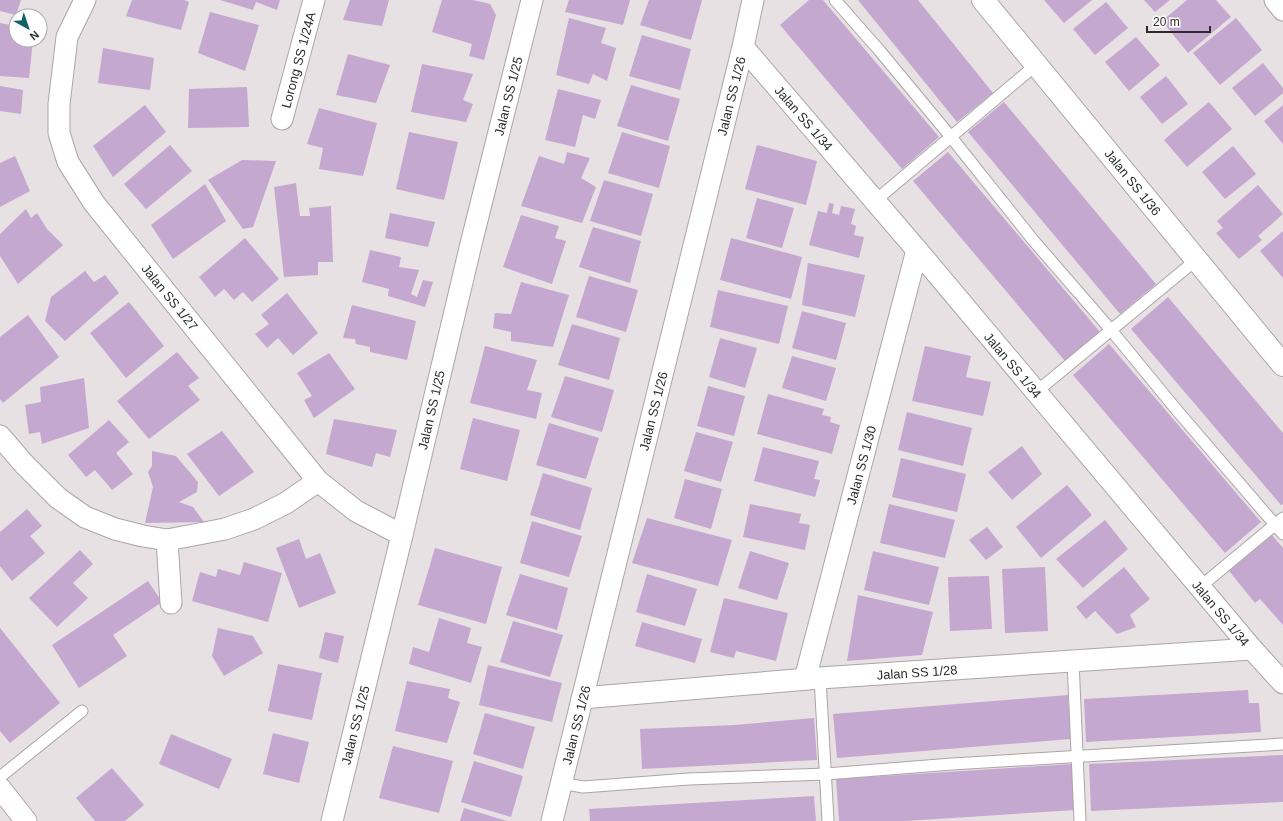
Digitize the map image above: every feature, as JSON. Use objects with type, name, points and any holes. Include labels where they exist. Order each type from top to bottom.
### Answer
[{"type":"street","name":"Jalan SS 1/27","points":[[85,0],[67,36],[59,104],[60,133],[68,162],[94,203],[318,481],[356,511],[402,535]]},
{"type":"street","name":"Lorong SS 1/24A","points":[[282,119],[314,0]]},
{"type":"street","name":"Jalan SS 1/25","points":[[332,821],[471,244],[532,0]]},
{"type":"street","name":"Jalan SS 1/26","points":[[552,821],[743,47],[753,0]]},
{"type":"street","name":"Jalan SS 1/36","points":[[984,0],[1283,365]]},
{"type":"street","points":[[1274,0],[1283,10]]},
{"type":"street","name":"Jalan SS 1/34","points":[[743,47],[917,250],[1252,649],[1283,683]]},
{"type":"street","name":"Jalan SS 1/30","points":[[813,679],[917,250]]},
{"type":"street","points":[[0,436],[24,464],[58,498],[86,516],[114,529],[167,540],[225,529],[254,519],[286,503],[318,481]]},
{"type":"street","points":[[167,540],[171,603]]},
{"type":"street","name":"Jalan SS 1/28","points":[[582,698],[813,679],[1252,649]]},
{"type":"street","points":[[0,788],[26,821]]},
{"type":"lane","points":[[836,0],[951,137],[1033,240],[1111,330],[1175,408],[1279,521],[1283,534]]},
{"type":"lane","points":[[875,201],[1037,64]]},
{"type":"lane","points":[[1036,392],[1196,260]]},
{"type":"lane","points":[[1200,587],[1279,521]]},
{"type":"lane","points":[[1073,661],[1080,821]]},
{"type":"lane","points":[[813,679],[826,774],[828,821]]},
{"type":"lane","points":[[0,777],[82,712]]},
{"type":"lane","points":[[561,783],[583,787],[689,780],[826,774],[952,764],[1283,744]]},
{"type":"building","points":[[0,0],[21,0],[18,8],[8,8],[8,13],[0,11]]},
{"type":"building","points":[[132,0],[184,0],[189,2],[181,30],[126,16]]},
{"type":"building","points":[[220,0],[280,0],[277,10],[256,2],[253,10]]},
{"type":"building","points":[[350,0],[389,0],[382,26],[343,20]]},
{"type":"building","points":[[442,0],[473,0],[490,4],[496,15],[484,60],[469,56],[472,44],[432,32]]},
{"type":"building","points":[[569,0],[630,0],[623,25],[565,12]]},
{"type":"building","points":[[649,0],[702,0],[691,40],[640,25]]},
{"type":"building","points":[[809,0],[823,0],[939,137],[902,169],[780,25]]},
{"type":"building","points":[[858,0],[918,0],[993,93],[957,122]]},
{"type":"building","points":[[1044,0],[1092,0],[1064,23]]},
{"type":"building","points":[[1144,0],[1170,0],[1155,12]]},
{"type":"building","points":[[1187,0],[1216,0],[1231,17],[1188,53],[1162,21]]},
{"type":"building","points":[[1106,2],[1128,28],[1095,55],[1073,29]]},
{"type":"building","points":[[210,12],[259,25],[245,71],[198,53]]},
{"type":"building","points":[[569,18],[606,28],[601,43],[616,48],[607,81],[593,74],[589,84],[556,75]]},
{"type":"building","points":[[1236,18],[1262,50],[1220,85],[1193,53]]},
{"type":"building","points":[[0,23],[8,24],[8,48],[32,48],[29,78],[0,76]]},
{"type":"building","points":[[642,35],[691,49],[680,90],[629,76]]},
{"type":"building","points":[[1136,37],[1160,65],[1129,91],[1105,62]]},
{"type":"building","points":[[103,48],[154,58],[150,90],[98,83]]},
{"type":"building","points":[[348,54],[390,65],[376,103],[336,95]]},
{"type":"building","points":[[1263,63],[1283,88],[1283,93],[1255,116],[1232,88]]},
{"type":"building","points":[[422,64],[473,74],[463,100],[473,104],[466,122],[411,112]]},
{"type":"building","points":[[1166,76],[1188,104],[1162,124],[1140,97]]},
{"type":"building","points":[[631,85],[680,99],[668,141],[617,126]]},
{"type":"building","points":[[0,86],[23,90],[21,114],[0,111]]},
{"type":"building","points":[[247,87],[249,127],[188,128],[189,89]]},
{"type":"building","points":[[558,89],[601,100],[595,119],[583,115],[575,147],[545,140]]},
{"type":"building","points":[[1004,102],[1156,284],[1120,314],[968,132]]},
{"type":"building","points":[[1209,102],[1232,129],[1187,167],[1164,140]]},
{"type":"building","points":[[145,105],[166,132],[113,177],[93,146]]},
{"type":"building","points":[[1283,105],[1283,144],[1264,121]]},
{"type":"building","points":[[319,108],[377,123],[363,176],[319,169],[323,148],[307,144]]},
{"type":"building","points":[[409,132],[458,142],[444,200],[396,189]]},
{"type":"building","points":[[622,132],[670,146],[659,188],[608,173]]},
{"type":"building","points":[[170,145],[192,171],[146,209],[124,184]]},
{"type":"building","points":[[757,145],[817,161],[806,205],[745,189]]},
{"type":"building","points":[[1233,146],[1256,174],[1225,199],[1202,172]]},
{"type":"building","points":[[567,152],[590,158],[581,178],[596,187],[582,223],[521,206],[539,156],[564,164]]},
{"type":"building","points":[[948,152],[1100,332],[1065,361],[913,181]]},
{"type":"building","points":[[15,156],[30,191],[0,207],[0,163]]},
{"type":"building","points":[[242,160],[276,161],[253,227],[243,229],[208,180]]},
{"type":"building","points":[[604,180],[653,194],[641,236],[590,221]]},
{"type":"building","points":[[296,183],[300,216],[310,216],[309,208],[331,206],[333,262],[318,262],[318,275],[284,277],[274,187]]},
{"type":"building","points":[[205,184],[226,221],[173,259],[151,225]]},
{"type":"building","points":[[1258,185],[1283,214],[1258,236],[1262,240],[1239,259],[1216,233],[1223,228],[1217,221]]},
{"type":"building","points":[[757,198],[794,208],[782,248],[746,238]]},
{"type":"building","points":[[829,203],[834,204],[832,213],[839,215],[841,206],[855,209],[851,224],[856,226],[854,235],[864,237],[859,258],[809,245],[818,211],[827,213]]},
{"type":"building","points":[[26,209],[31,218],[37,213],[47,229],[63,245],[18,284],[0,256],[0,234]]},
{"type":"building","points":[[390,213],[435,222],[428,247],[385,238]]},
{"type":"building","points":[[521,215],[559,226],[555,238],[566,241],[552,284],[503,267]]},
{"type":"building","points":[[593,227],[641,241],[630,283],[579,267]]},
{"type":"building","points":[[1283,231],[1283,278],[1260,251]]},
{"type":"building","points":[[245,238],[279,279],[252,302],[243,292],[234,300],[224,289],[215,297],[199,277]]},
{"type":"building","points":[[731,238],[802,257],[791,299],[720,280]]},
{"type":"building","points":[[370,250],[401,257],[399,267],[419,270],[411,294],[417,297],[423,280],[433,282],[425,307],[388,296],[389,289],[362,282]]},
{"type":"building","points":[[808,263],[865,275],[855,317],[802,305]]},
{"type":"building","points":[[85,271],[94,282],[105,275],[119,293],[65,341],[45,321],[51,297]]},
{"type":"building","points":[[589,276],[638,290],[626,332],[576,317]]},
{"type":"building","points":[[521,282],[569,295],[553,347],[511,341],[511,332],[493,328],[495,313],[511,314]]},
{"type":"building","points":[[718,290],[788,306],[779,344],[710,327]]},
{"type":"building","points":[[287,293],[318,333],[293,355],[278,338],[267,348],[255,334],[269,324],[261,315]]},
{"type":"building","points":[[1168,297],[1283,433],[1283,504],[1281,505],[1131,329]]},
{"type":"building","points":[[129,302],[164,346],[126,378],[90,333]]},
{"type":"building","points":[[352,305],[416,321],[407,360],[370,352],[370,347],[356,344],[355,339],[343,338]]},
{"type":"building","points":[[802,311],[846,323],[836,360],[792,348]]},
{"type":"building","points":[[28,315],[59,357],[3,403],[0,399],[0,337]]},
{"type":"building","points":[[572,324],[620,338],[609,380],[558,365]]},
{"type":"building","points":[[720,338],[757,348],[745,388],[709,377]]},
{"type":"building","points":[[1109,344],[1261,522],[1225,553],[1073,375]]},
{"type":"building","points":[[485,346],[537,360],[527,390],[542,393],[536,419],[470,403]]},
{"type":"building","points":[[925,346],[971,356],[966,377],[991,382],[983,416],[912,401]]},
{"type":"building","points":[[177,352],[199,378],[188,386],[200,400],[149,439],[117,401]]},
{"type":"building","points":[[329,353],[355,389],[314,418],[304,400],[312,396],[297,373]]},
{"type":"building","points":[[792,356],[836,368],[826,401],[782,388]]},
{"type":"building","points":[[565,376],[614,390],[602,432],[551,417]]},
{"type":"building","points":[[84,378],[89,428],[42,444],[40,432],[29,434],[25,405],[41,402],[40,387]]},
{"type":"building","points":[[708,386],[745,396],[734,436],[697,426]]},
{"type":"building","points":[[768,394],[824,409],[822,415],[831,417],[830,422],[840,425],[832,454],[757,434]]},
{"type":"building","points":[[907,412],[972,428],[963,466],[898,450]]},
{"type":"building","points":[[473,418],[520,430],[507,481],[460,469]]},
{"type":"building","points":[[334,419],[397,430],[390,457],[376,453],[372,467],[326,454]]},
{"type":"building","points":[[109,420],[129,442],[116,453],[133,474],[112,490],[95,470],[86,477],[68,455]]},
{"type":"building","points":[[549,423],[599,438],[586,479],[536,465]]},
{"type":"building","points":[[222,431],[254,472],[219,496],[187,454]]},
{"type":"building","points":[[696,432],[733,442],[721,482],[684,471]]},
{"type":"building","points":[[1022,446],[1042,474],[1012,500],[988,472]]},
{"type":"building","points":[[763,447],[819,461],[814,479],[820,480],[815,497],[754,481]]},
{"type":"building","points":[[152,451],[176,456],[198,482],[197,492],[179,502],[193,507],[204,522],[145,523],[153,487],[148,472],[152,466]]},
{"type":"building","points":[[901,458],[966,474],[957,512],[892,497]]},
{"type":"building","points":[[543,473],[592,488],[580,530],[530,515]]},
{"type":"building","points":[[685,479],[722,489],[711,529],[674,518]]},
{"type":"building","points":[[1067,485],[1092,515],[1041,558],[1016,527]]},
{"type":"building","points":[[750,504],[801,514],[799,523],[810,525],[805,550],[743,537]]},
{"type":"building","points":[[889,504],[955,520],[945,558],[880,543]]},
{"type":"building","points":[[27,509],[42,526],[30,536],[45,553],[12,581],[0,566],[0,532]]},
{"type":"building","points":[[647,518],[732,540],[718,586],[632,563]]},
{"type":"building","points":[[1105,520],[1128,549],[1083,588],[1056,559]]},
{"type":"building","points":[[532,521],[582,536],[569,577],[520,563]]},
{"type":"building","points":[[987,527],[1003,547],[986,560],[969,540]]},
{"type":"building","points":[[1272,535],[1283,548],[1283,625],[1260,599],[1255,603],[1229,571]]},
{"type":"building","points":[[299,539],[306,559],[320,553],[336,593],[299,608],[276,548]]},
{"type":"building","points":[[435,548],[502,567],[486,624],[418,605]]},
{"type":"building","points":[[80,550],[93,564],[73,583],[88,598],[57,627],[29,598]]},
{"type":"building","points":[[750,551],[789,563],[777,600],[738,588]]},
{"type":"building","points":[[873,551],[939,567],[929,605],[864,590]]},
{"type":"building","points":[[244,562],[282,573],[268,622],[192,601],[200,572],[216,577],[218,569],[240,575]]},
{"type":"building","points":[[1045,567],[1048,631],[1005,633],[1002,569]]},
{"type":"building","points":[[1124,567],[1150,599],[1130,615],[1136,627],[1117,634],[1095,611],[1086,619],[1076,607]]},
{"type":"building","points":[[520,574],[568,588],[557,630],[506,615]]},
{"type":"building","points":[[647,574],[697,589],[685,626],[636,612]]},
{"type":"building","points":[[989,576],[992,629],[950,631],[948,577]]},
{"type":"building","points":[[148,581],[162,602],[113,635],[127,656],[79,688],[52,645]]},
{"type":"building","points":[[858,595],[933,612],[922,655],[847,661]]},
{"type":"building","points":[[724,598],[788,613],[776,661],[736,651],[734,658],[710,652]]},
{"type":"building","points":[[439,618],[471,628],[467,643],[482,647],[471,683],[409,664],[413,647],[429,652]]},
{"type":"building","points":[[513,621],[563,635],[550,677],[500,662]]},
{"type":"building","points":[[642,622],[702,639],[695,663],[635,646]]},
{"type":"building","points":[[0,628],[60,703],[10,743],[0,731]]},
{"type":"building","points":[[218,628],[253,636],[263,653],[224,676],[212,656]]},
{"type":"building","points":[[325,632],[344,636],[338,663],[319,658]]},
{"type":"building","points":[[278,664],[322,673],[312,720],[268,711]]},
{"type":"building","points":[[488,665],[562,683],[552,722],[479,705]]},
{"type":"building","points":[[407,681],[450,689],[448,698],[460,702],[447,743],[395,731]]},
{"type":"building","points":[[1248,690],[1249,703],[1259,703],[1261,732],[1086,742],[1084,699]]},
{"type":"building","points":[[1068,695],[1071,739],[837,758],[833,714]]},
{"type":"building","points":[[485,713],[535,727],[523,769],[473,754]]},
{"type":"building","points":[[814,718],[817,760],[642,769],[640,729],[734,725]]},
{"type":"building","points":[[273,733],[309,742],[299,783],[263,774]]},
{"type":"building","points":[[171,734],[232,759],[219,789],[159,764]]},
{"type":"building","points":[[393,746],[453,761],[439,813],[379,798]]},
{"type":"building","points":[[1283,755],[1283,802],[1091,811],[1089,764]]},
{"type":"building","points":[[474,761],[523,776],[511,817],[461,802]]},
{"type":"building","points":[[1073,764],[1076,810],[905,821],[839,821],[836,779]]},
{"type":"building","points":[[112,768],[144,805],[125,821],[95,821],[76,798]]},
{"type":"building","points":[[814,796],[816,821],[590,821],[589,809]]},
{"type":"building","points":[[464,808],[507,821],[460,821]]}]
